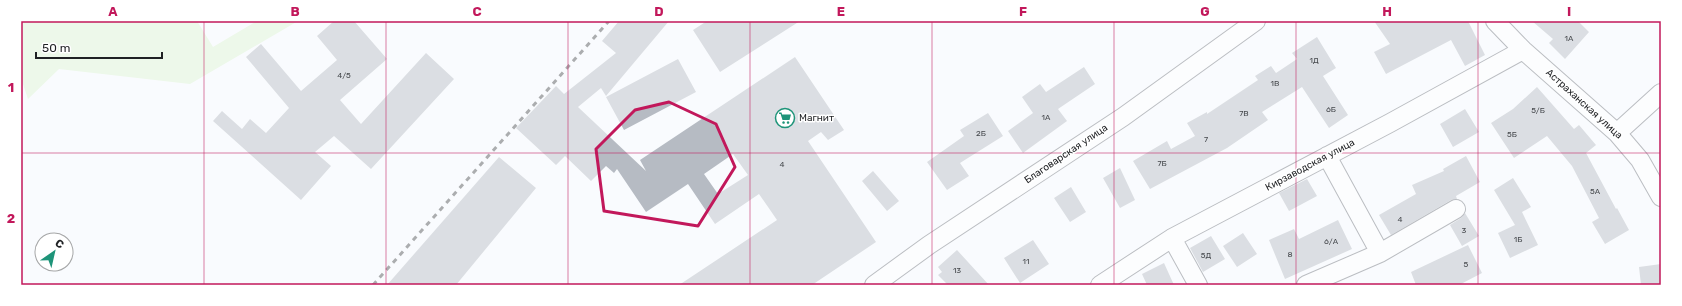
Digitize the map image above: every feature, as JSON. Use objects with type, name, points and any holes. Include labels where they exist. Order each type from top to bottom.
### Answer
[{"type":"street","name":"Благоварская улица","points":[[874,285],[929,245],[1123,116],[1256,21]]},
{"type":"street","name":"Астраханская улица","points":[[1495,21],[1523,50],[1617,133],[1640,160],[1661,196]]},
{"type":"street","name":"Кирзаводская улица","points":[[1100,285],[1172,238],[1390,123],[1523,50]]},
{"type":"street","points":[[1617,133],[1661,93]]},
{"type":"street","points":[[1327,156],[1380,253]]},
{"type":"street","points":[[1306,285],[1380,253],[1456,208]]},
{"type":"street","points":[[1172,238],[1198,285]]},
{"type":"highlighted area","points":[[669,102],[716,124],[735,167],[698,226],[604,211],[596,149],[635,110]]},
{"type":"green space","points":[[21,21],[197,21],[213,47],[257,21],[298,21],[190,84],[59,69],[28,99],[21,78]]},
{"type":"building","points":[[334,21],[354,21],[387,59],[340,100],[361,124],[426,53],[454,79],[371,169],[334,136],[315,152],[331,166],[301,200],[213,121],[222,111],[242,129],[250,119],[266,133],[289,108],[246,57],[261,44],[301,91],[337,60],[317,36]]},
{"type":"building","points":[[619,21],[669,21],[606,96],[601,88],[578,107],[646,171],[640,160],[795,57],[844,130],[828,140],[821,132],[808,141],[876,242],[812,285],[679,285],[777,220],[759,194],[715,224],[688,184],[646,212],[617,169],[614,173],[606,166],[591,181],[565,156],[556,165],[516,128],[556,86],[564,94],[616,53],[602,41]],"holes":[[[733,154],[748,175],[718,194],[704,174]]]},
{"type":"building","points":[[707,21],[800,21],[720,72],[693,30]]},
{"type":"building","points":[[1374,21],[1468,21],[1485,55],[1465,66],[1451,40],[1386,74],[1374,52],[1390,44]]},
{"type":"building","points":[[1532,21],[1578,21],[1589,32],[1565,59],[1549,43],[1553,39]]},
{"type":"building","points":[[1317,37],[1336,68],[1323,76],[1348,115],[1329,128],[1302,87],[1262,112],[1268,120],[1227,148],[1150,189],[1133,161],[1167,141],[1171,149],[1195,136],[1187,123],[1207,112],[1207,114],[1258,80],[1255,76],[1271,66],[1276,73],[1297,59],[1292,53]]},
{"type":"building","points":[[678,59],[696,92],[624,130],[606,97]]},
{"type":"building","points":[[1084,67],[1095,84],[1058,109],[1067,121],[1023,153],[1008,131],[1033,113],[1022,97],[1040,84],[1046,92]]},
{"type":"building","points":[[1537,87],[1574,129],[1579,125],[1596,145],[1586,153],[1629,230],[1605,244],[1592,222],[1599,218],[1572,166],[1547,136],[1514,158],[1491,123],[1513,109]]},
{"type":"building","points":[[1465,109],[1479,132],[1453,147],[1440,124]]},
{"type":"building","points":[[988,113],[1003,136],[960,163],[969,176],[947,190],[927,162],[964,136],[960,130]]},
{"type":"building","points":[[1466,156],[1480,182],[1456,196],[1457,199],[1451,200],[1391,235],[1379,215],[1416,194],[1412,185],[1444,171],[1443,169]]},
{"type":"building","points":[[499,157],[536,188],[456,285],[387,285]]},
{"type":"building","points":[[1120,168],[1135,200],[1120,208],[1103,178]]},
{"type":"building","points":[[873,171],[899,201],[887,211],[862,181]]},
{"type":"building","points":[[1513,178],[1531,207],[1522,212],[1538,245],[1510,258],[1498,233],[1515,225],[1494,190]]},
{"type":"building","points":[[1307,179],[1317,196],[1289,211],[1279,193]]},
{"type":"building","points":[[1071,187],[1086,212],[1070,222],[1054,198]]},
{"type":"building","points":[[1465,213],[1479,236],[1462,246],[1450,225],[1461,218]]},
{"type":"building","points":[[1338,220],[1352,249],[1285,279],[1269,240],[1294,229],[1299,239]]},
{"type":"building","points":[[1243,233],[1257,254],[1237,267],[1223,246]]},
{"type":"building","points":[[1211,236],[1225,259],[1203,272],[1190,248]]},
{"type":"building","points":[[1033,240],[1049,264],[1020,283],[1004,258]]},
{"type":"building","points":[[1468,245],[1482,273],[1459,285],[1416,285],[1411,272]]},
{"type":"building","points":[[957,250],[989,285],[948,285],[938,275],[942,272],[938,267]]},
{"type":"building","points":[[1164,263],[1174,285],[1147,285],[1142,274]]},
{"type":"building","points":[[1661,264],[1661,285],[1641,285],[1639,267]]},
{"type":"railway","points":[[373,285],[609,21]]},
{"type":"place","name":"Магнит","points":[[785,118]]}]
